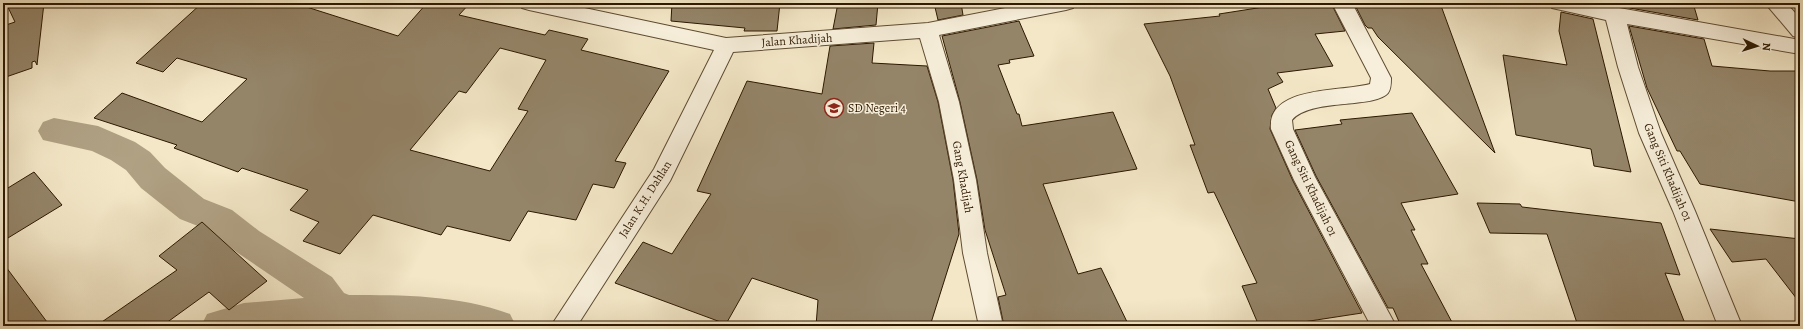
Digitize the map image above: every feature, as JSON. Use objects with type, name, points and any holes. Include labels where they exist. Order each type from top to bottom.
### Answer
[{"type":"street","name":"Jalan Khadijah","points":[[529,3],[552,6],[726,45],[928,30],[1066,3]]},
{"type":"street","name":"Gang Siti Khadijah 01","points":[[1342,3],[1381,78],[1380,88],[1373,92],[1338,96],[1296,104],[1285,113],[1281,120],[1282,129],[1305,180],[1384,326]]},
{"type":"street","points":[[1559,3],[1615,15],[1800,47]]},
{"type":"street","points":[[1774,3],[1800,30]]},
{"type":"street","name":"Gang Siti Khadijah 01","points":[[1615,15],[1628,67],[1650,133],[1684,211],[1730,326]]},
{"type":"street","name":"Gang Khadijah","points":[[928,30],[949,102],[964,172],[975,254],[991,326]]},
{"type":"street","name":"Jalan K.H. Dahlan","points":[[563,326],[662,175],[726,45]]},
{"type":"building","points":[[6,3],[44,3],[37,65],[35,61],[32,62],[32,68],[3,78],[3,26],[15,22]]},
{"type":"building","points":[[202,3],[294,3],[398,36],[427,3],[470,3],[459,15],[545,35],[549,30],[588,39],[581,50],[669,71],[615,161],[626,163],[614,188],[593,184],[576,220],[528,211],[510,241],[447,226],[441,235],[373,215],[340,254],[303,241],[319,222],[290,210],[308,190],[242,168],[238,172],[174,148],[177,145],[94,118],[122,93],[202,122],[247,79],[177,58],[163,72],[136,63]],"holes":[[[500,48],[546,60],[518,109],[528,111],[490,171],[410,150],[459,91],[466,93]]]},
{"type":"building","points":[[672,3],[780,3],[777,31],[744,31],[745,28],[671,21]]},
{"type":"building","points":[[838,3],[878,3],[876,25],[833,29]]},
{"type":"building","points":[[934,3],[961,3],[963,15],[938,20]]},
{"type":"building","points":[[1269,3],[1331,3],[1345,31],[1315,34],[1333,66],[1277,73],[1283,82],[1268,89],[1276,108],[1272,115],[1270,129],[1293,181],[1362,313],[1277,326],[1259,326],[1242,286],[1257,283],[1214,192],[1208,193],[1190,145],[1195,145],[1170,76],[1144,24],[1220,16],[1219,14],[1270,6]]},
{"type":"building","points":[[1354,3],[1440,3],[1495,153],[1378,37],[1372,28],[1368,28],[1365,25]]},
{"type":"building","points":[[1693,3],[1698,20],[1607,4]]},
{"type":"building","points":[[1561,12],[1593,19],[1631,172],[1594,166],[1591,149],[1516,135],[1503,55],[1567,65],[1559,31]]},
{"type":"building","points":[[1019,21],[1034,56],[1009,60],[1010,63],[998,65],[1017,114],[1019,114],[1022,126],[1113,112],[1137,169],[1043,184],[1078,274],[1101,268],[1129,326],[1004,326],[998,297],[1006,295],[985,230],[977,180],[960,102],[942,36]]},
{"type":"building","points":[[1629,26],[1704,39],[1712,66],[1770,71],[1800,71],[1800,202],[1700,184],[1680,151],[1677,151],[1647,88]]},
{"type":"building","points":[[874,43],[872,63],[927,66],[938,102],[953,180],[959,234],[930,326],[816,326],[818,300],[752,278],[726,324],[615,283],[643,242],[672,254],[711,194],[697,191],[747,81],[822,94],[830,46]]},
{"type":"building","points":[[1412,113],[1458,194],[1401,203],[1415,230],[1411,230],[1428,264],[1421,264],[1454,326],[1401,326],[1393,308],[1388,308],[1316,176],[1295,130],[1342,124],[1340,120]]},
{"type":"building","points":[[34,172],[62,205],[3,241],[3,191]]},
{"type":"building","points":[[1477,203],[1520,204],[1522,207],[1661,223],[1680,275],[1665,273],[1686,326],[1578,326],[1547,234],[1490,233]]},
{"type":"building","points":[[202,222],[267,281],[229,310],[209,292],[162,326],[96,326],[177,270],[159,256]]},
{"type":"building","points":[[1710,229],[1800,239],[1800,303],[1766,259],[1732,262]]},
{"type":"building","points":[[3,263],[50,326],[3,326]]},
{"type":"waterway","points":[[54,131],[98,139],[123,151],[138,161],[153,178],[192,209],[220,220],[247,241],[319,288],[331,304],[347,311]]},
{"type":"waterway","points":[[220,326],[244,319],[347,311]]},
{"type":"waterway","points":[[347,311],[425,312],[497,326]]},
{"type":"place","name":"SD Negeri 4","points":[[834,108]]}]
